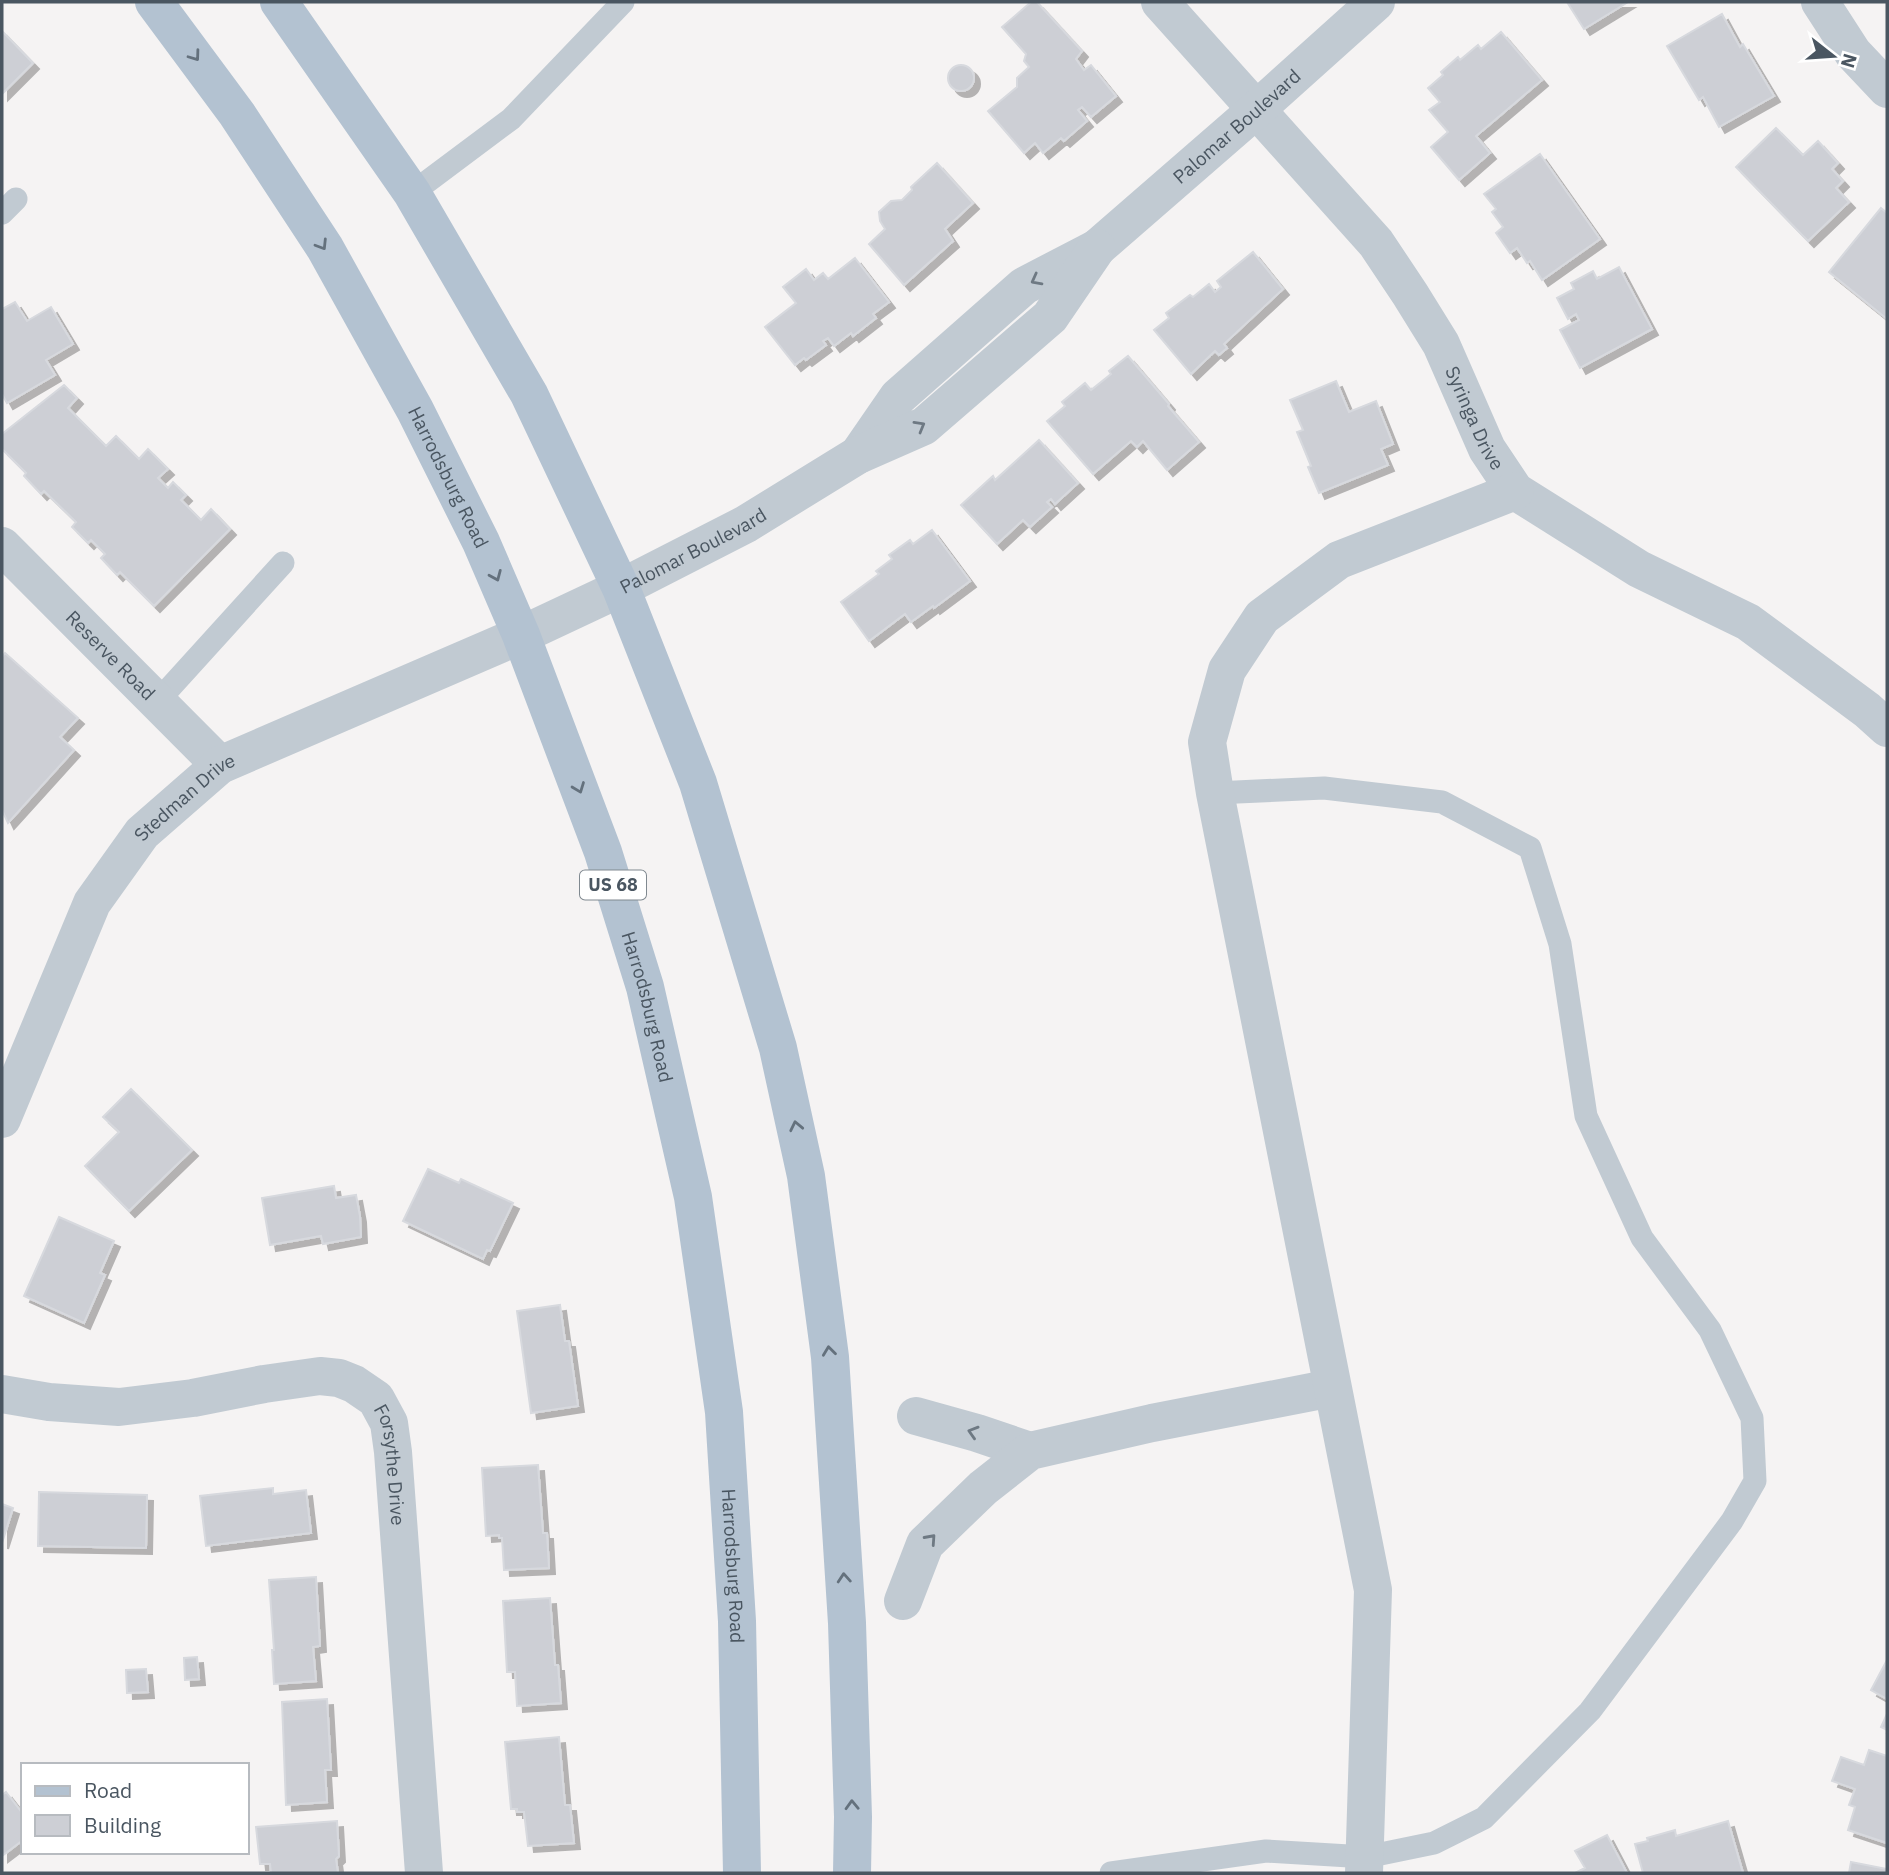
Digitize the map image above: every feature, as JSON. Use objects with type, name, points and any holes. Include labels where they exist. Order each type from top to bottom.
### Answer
[{"type":"main road","name":"Harrodsburg Road","points":[[154,2],[237,114],[325,248],[415,410],[481,542],[521,635],[603,852],[645,987],[693,1197],[724,1412],[737,1621],[742,1873]]},
{"type":"main road","points":[[278,2],[412,193],[529,394],[621,588],[698,783],[778,1048],[806,1176],[830,1357],[847,1623],[853,1817],[852,1873]]},
{"type":"street","name":"Syringa Drive","points":[[1160,2],[1376,243],[1441,344],[1487,449],[1515,491],[1639,569],[1748,622],[1867,709],[1887,728]]},
{"type":"street","name":"Palomar Boulevard","points":[[521,635],[746,524],[858,455],[924,426],[1050,317],[1097,248],[1376,2]]},
{"type":"street","points":[[1820,2],[1853,53],[1887,89]]},
{"type":"street","points":[[1365,1865],[1373,1590],[1215,793],[1207,741],[1227,670],[1262,617],[1339,560],[1515,491]]},
{"type":"street","name":"Reserve Road","points":[[2,546],[220,765]]},
{"type":"street","name":"Stedman Drive","points":[[2,1119],[92,903],[142,833],[220,765],[521,635]]},
{"type":"street","name":"Forsythe Drive","points":[[2,1394],[49,1402],[119,1407],[193,1398],[320,1376],[339,1378],[354,1384],[376,1399],[388,1423],[393,1452],[424,1873]]},
{"type":"street","points":[[903,1601],[925,1544],[984,1488],[1030,1451],[1152,1423],[1332,1388]]},
{"type":"street","points":[[916,1416],[1030,1451]]},
{"type":"lane","points":[[412,193],[511,119],[623,2]]},
{"type":"lane","points":[[158,702],[283,563]]},
{"type":"lane","points":[[1111,1873],[1266,1851],[1365,1865],[1434,1843],[1484,1818],[1590,1711],[1732,1521],[1755,1481],[1752,1418],[1710,1330],[1642,1238],[1586,1116],[1560,944],[1530,848],[1442,802],[1324,788],[1215,793]]},
{"type":"building","points":[[1031,2],[1037,2],[1082,51],[1076,59],[1084,70],[1091,65],[1116,96],[1091,117],[1082,107],[1078,110],[1087,121],[1064,141],[1061,138],[1043,153],[1035,143],[1024,153],[988,111],[1017,87],[1017,78],[1029,67],[1024,61],[1026,54],[1002,27]]},
{"type":"building","points":[[1567,2],[1628,2],[1584,29]]},
{"type":"building","points":[[1722,14],[1740,47],[1743,44],[1774,96],[1719,127],[1703,97],[1699,100],[1667,46]]},
{"type":"building","points":[[2,31],[33,63],[2,94]]},
{"type":"building","points":[[1501,32],[1542,80],[1476,136],[1490,153],[1459,180],[1431,147],[1448,132],[1429,110],[1440,102],[1428,88],[1458,57],[1460,60],[1478,45],[1481,49]]},
{"type":"building","points":[[961,65],[970,69],[974,78],[970,87],[961,91],[952,87],[948,78],[952,69]]},
{"type":"building","points":[[1776,128],[1803,155],[1818,141],[1838,163],[1832,169],[1843,181],[1836,188],[1849,202],[1808,241],[1736,167]]},
{"type":"building","points":[[1540,154],[1600,239],[1542,280],[1530,261],[1527,263],[1517,248],[1510,253],[1496,233],[1503,227],[1492,212],[1496,209],[1484,194]]},
{"type":"building","points":[[937,163],[973,203],[945,229],[953,241],[904,285],[869,244],[885,229],[879,212],[891,201],[902,200],[912,190],[911,187]]},
{"type":"building","points":[[1881,208],[1887,213],[1887,319],[1829,272]]},
{"type":"building","points":[[1253,252],[1283,289],[1224,344],[1227,348],[1219,355],[1215,351],[1191,374],[1154,330],[1169,318],[1166,313],[1190,295],[1193,297],[1209,284],[1215,292],[1221,287],[1217,281]]},
{"type":"building","points":[[855,258],[889,302],[873,314],[876,318],[853,336],[851,333],[834,346],[828,338],[823,341],[826,345],[795,365],[765,327],[796,303],[783,287],[806,269],[814,280],[823,273],[828,279]]},
{"type":"building","points":[[1619,267],[1652,329],[1580,368],[1560,330],[1579,320],[1576,314],[1568,319],[1557,298],[1574,289],[1571,283],[1593,271],[1597,279]]},
{"type":"building","points":[[15,302],[27,321],[51,307],[73,344],[46,360],[55,375],[7,403],[2,394],[2,309]]},
{"type":"building","points":[[1128,356],[1199,442],[1167,470],[1143,441],[1137,447],[1131,441],[1093,474],[1047,421],[1065,406],[1062,402],[1085,383],[1091,390]]},
{"type":"building","points":[[1336,381],[1349,412],[1376,401],[1393,444],[1381,449],[1388,465],[1319,493],[1297,432],[1303,430],[1290,400]]},
{"type":"building","points":[[64,385],[77,398],[68,408],[106,446],[116,436],[139,459],[148,449],[168,469],[158,478],[168,488],[173,482],[186,495],[181,500],[201,520],[211,509],[230,529],[154,606],[120,572],[117,575],[101,558],[105,554],[91,540],[88,543],[72,527],[76,522],[44,491],[41,494],[24,476],[26,473],[2,449],[2,434]]},
{"type":"building","points":[[1039,440],[1078,483],[1055,504],[1051,499],[1047,502],[1052,507],[1030,527],[1023,520],[997,544],[961,505],[993,476],[995,480]]},
{"type":"building","points":[[932,530],[970,581],[911,622],[905,614],[869,641],[841,602],[879,574],[876,571],[892,559],[889,555],[910,540],[913,544]]},
{"type":"building","points":[[5,653],[78,718],[60,737],[74,750],[8,823],[2,810],[2,657]]},
{"type":"building","points":[[131,1089],[192,1150],[129,1211],[85,1166],[119,1132],[103,1117]]},
{"type":"building","points":[[428,1169],[459,1183],[461,1179],[513,1203],[490,1251],[487,1250],[483,1259],[403,1221]]},
{"type":"building","points":[[334,1186],[336,1198],[356,1195],[361,1237],[323,1244],[321,1236],[270,1245],[262,1198]]},
{"type":"building","points":[[59,1217],[114,1241],[100,1273],[105,1275],[84,1323],[24,1296]]},
{"type":"building","points":[[560,1305],[565,1341],[569,1341],[578,1406],[531,1413],[517,1311]]},
{"type":"building","points":[[538,1465],[543,1533],[547,1533],[549,1568],[504,1570],[502,1538],[499,1538],[499,1535],[486,1536],[482,1468]]},
{"type":"building","points":[[273,1488],[273,1494],[306,1490],[311,1533],[206,1546],[200,1496]]},
{"type":"building","points":[[39,1492],[147,1495],[146,1548],[38,1546]]},
{"type":"building","points":[[2,1504],[13,1508],[2,1543]]},
{"type":"building","points":[[316,1577],[320,1646],[313,1647],[316,1681],[274,1684],[269,1580]]},
{"type":"building","points":[[550,1598],[561,1703],[517,1706],[515,1672],[507,1672],[503,1601]]},
{"type":"building","points":[[197,1657],[199,1679],[185,1680],[184,1658]]},
{"type":"building","points":[[1887,1660],[1887,1699],[1871,1690]]},
{"type":"building","points":[[146,1669],[148,1692],[127,1693],[126,1670]]},
{"type":"building","points":[[327,1699],[331,1770],[325,1770],[327,1802],[286,1805],[282,1702]]},
{"type":"building","points":[[1887,1714],[1887,1730],[1881,1727]]},
{"type":"building","points":[[559,1737],[565,1805],[570,1805],[574,1843],[528,1846],[524,1812],[511,1809],[505,1742]]},
{"type":"building","points":[[1869,1750],[1887,1756],[1887,1843],[1848,1830],[1855,1807],[1849,1805],[1855,1789],[1832,1781],[1841,1757],[1864,1765]]},
{"type":"building","points":[[6,1792],[21,1811],[21,1842],[2,1856],[2,1795]]},
{"type":"building","points":[[337,1821],[338,1873],[271,1873],[270,1864],[260,1864],[256,1827]]},
{"type":"building","points":[[1728,1821],[1743,1873],[1643,1873],[1635,1844],[1675,1830],[1676,1836]]},
{"type":"building","points":[[1607,1835],[1627,1873],[1575,1873],[1585,1868],[1575,1851]]},
{"type":"building","points":[[1851,1862],[1887,1869],[1887,1873],[1849,1873]]}]
